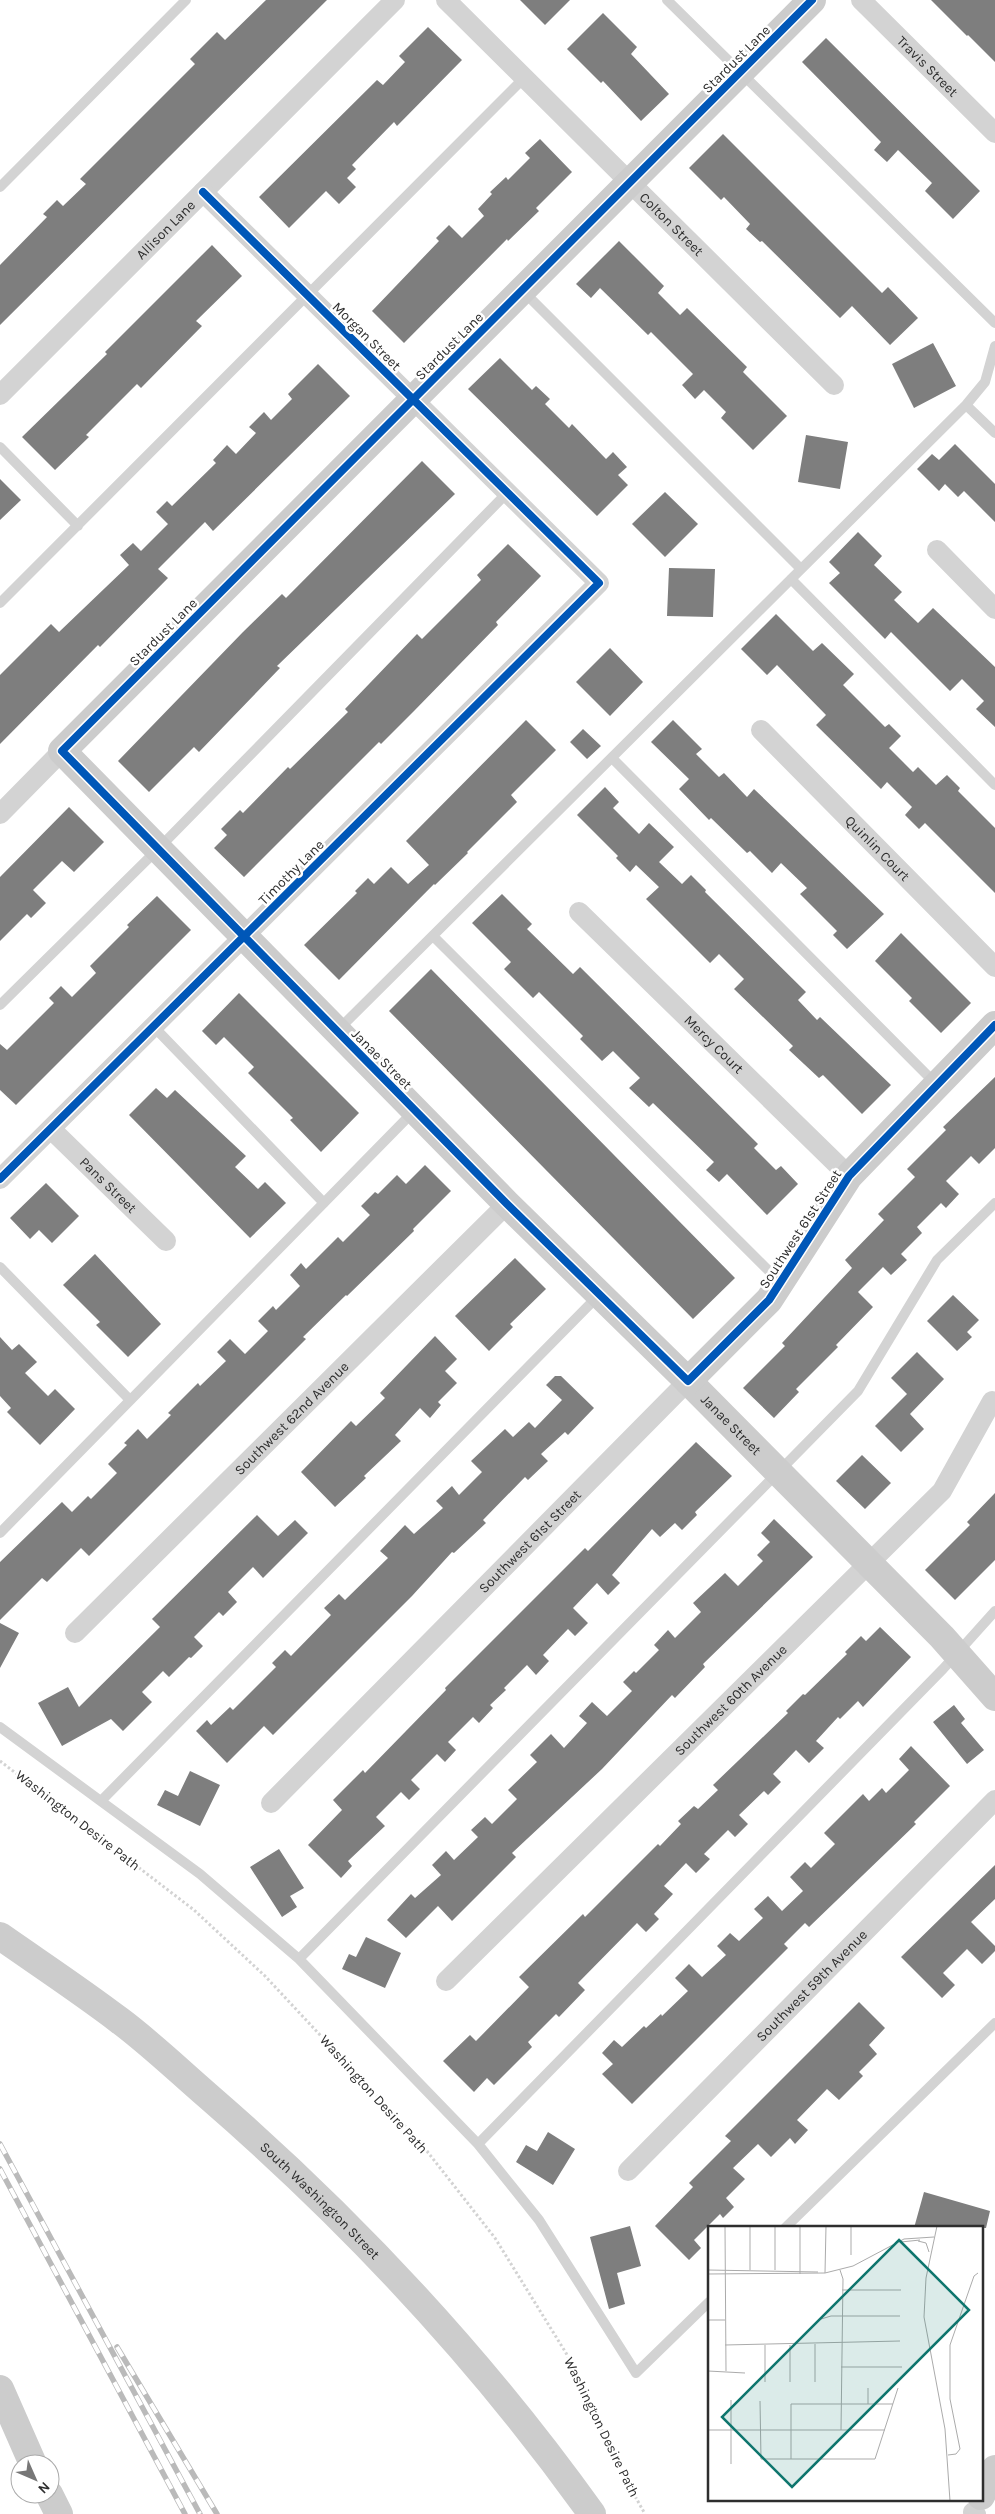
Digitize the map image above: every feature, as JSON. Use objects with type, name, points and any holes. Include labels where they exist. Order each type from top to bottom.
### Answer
[{"type":"street","name":"Allison Lane","points":[[0,395],[395,0]]},
{"type":"street","name":"Colton Street","points":[[446,0],[834,385]]},
{"type":"street","name":"Stardust Lane","points":[[0,814],[812,0]]},
{"type":"street","name":"Travis Street","points":[[861,0],[995,133]]},
{"type":"street","name":"Morgan Street","points":[[203,192],[599,584]]},
{"type":"street","points":[[938,550],[995,609]]},
{"type":"street","name":"Timothy Lane","points":[[0,1179],[599,584]]},
{"type":"street","name":"Quinlin Court","points":[[761,730],[995,967]]},
{"type":"street","name":"Janae Street","points":[[62,751],[507,1204],[688,1381],[956,1653],[995,1697]]},
{"type":"street","name":"Mercy Court","points":[[579,912],[849,1176]]},
{"type":"street","name":"Southwest 61st Street","points":[[272,1803],[768,1300],[849,1176],[995,1025]]},
{"type":"street","name":"Pans Street","points":[[51,1129],[166,1241]]},
{"type":"street","name":"Southwest 62nd Avenue","points":[[75,1633],[507,1204]]},
{"type":"street","name":"Southwest 60th Avenue","points":[[446,1981],[942,1491],[993,1402]]},
{"type":"street","name":"Southwest 59th Avenue","points":[[628,2171],[995,1800]]},
{"type":"street","name":"South Washington Street","points":[[0,1936],[121,2021],[267,2148],[353,2231],[442,2326],[503,2398],[536,2438],[592,2514]]},
{"type":"street","points":[[0,2389],[29,2454]]},
{"type":"street","points":[[982,2494],[995,2469]]},
{"type":"lane","points":[[0,187],[186,0]]},
{"type":"lane","points":[[667,0],[995,323]]},
{"type":"lane","points":[[0,603],[524,78]]},
{"type":"lane","points":[[522,291],[802,569]]},
{"type":"lane","points":[[337,1031],[966,405],[985,382],[995,346]]},
{"type":"lane","points":[[966,405],[995,433]]},
{"type":"lane","points":[[0,447],[78,526]]},
{"type":"lane","points":[[0,1005],[158,849],[507,493]]},
{"type":"lane","points":[[791,579],[995,785]]},
{"type":"lane","points":[[612,758],[937,1085]]},
{"type":"lane","points":[[433,936],[780,1282]]},
{"type":"lane","points":[[154,1027],[324,1203]]},
{"type":"lane","points":[[0,1533],[415,1111]]},
{"type":"lane","points":[[299,1959],[858,1392],[937,1260],[995,1203]]},
{"type":"lane","points":[[0,1267],[130,1400]]},
{"type":"lane","points":[[102,1800],[599,1294]]},
{"type":"lane","points":[[478,2144],[943,1669],[995,1611]]},
{"type":"lane","points":[[0,1727],[102,1800],[200,1874],[299,1959],[478,2144],[539,2220],[636,2373],[708,2303]]},
{"type":"lane","points":[[787,2226],[995,2023]]},
{"type":"building","points":[[266,0],[327,0],[0,325],[0,265],[47,217],[43,214],[57,200],[63,206],[86,184],[80,179],[195,64],[190,59],[217,32],[225,40]]},
{"type":"building","points":[[520,0],[570,0],[545,25]]},
{"type":"building","points":[[931,0],[995,0],[995,62],[967,36]]},
{"type":"building","points":[[603,13],[637,47],[631,54],[669,94],[641,121],[603,81],[601,83],[567,49]]},
{"type":"building","points":[[428,27],[462,60],[397,126],[394,122],[352,165],[356,169],[347,178],[356,187],[339,204],[326,191],[289,228],[259,197],[377,80],[383,85],[405,62],[399,56]]},
{"type":"building","points":[[826,38],[980,191],[953,219],[925,191],[932,183],[898,150],[887,162],[874,150],[881,142],[802,62]]},
{"type":"building","points":[[723,134],[882,293],[888,287],[918,318],[890,345],[852,306],[840,318],[762,241],[760,242],[746,229],[750,224],[724,197],[721,200],[689,168]]},
{"type":"building","points":[[540,139],[572,172],[536,208],[539,211],[508,241],[507,239],[404,343],[372,311],[439,241],[436,238],[449,225],[462,238],[484,216],[478,209],[492,194],[490,192],[506,177],[508,180],[530,158],[525,153]]},
{"type":"building","points":[[619,241],[664,286],[658,293],[680,315],[687,308],[747,367],[743,372],[787,416],[753,450],[721,418],[726,412],[704,390],[695,399],[682,385],[693,374],[651,332],[648,335],[600,288],[591,298],[576,284]]},
{"type":"building","points":[[212,245],[242,276],[196,321],[202,326],[141,388],[137,384],[86,435],[89,437],[55,470],[22,437],[107,354],[105,352]]},
{"type":"building","points":[[933,343],[956,386],[914,408],[892,364]]},
{"type":"building","points":[[500,358],[532,390],[536,386],[550,399],[545,404],[569,428],[572,424],[606,459],[613,452],[627,467],[618,475],[628,485],[597,516],[468,389]]},
{"type":"building","points":[[318,364],[350,396],[213,531],[205,522],[158,569],[168,578],[100,647],[98,645],[0,744],[0,675],[51,624],[59,632],[129,565],[120,555],[133,543],[141,551],[168,524],[156,512],[167,501],[172,506],[216,463],[213,460],[227,445],[236,454],[256,433],[249,427],[264,412],[271,420],[292,399],[288,394]]},
{"type":"building","points":[[806,435],[848,442],[840,489],[798,482]]},
{"type":"building","points":[[955,444],[995,484],[995,522],[964,491],[958,497],[945,484],[939,491],[917,469],[932,454],[939,460]]},
{"type":"building","points":[[422,461],[455,494],[277,666],[280,668],[199,752],[194,747],[149,792],[118,761],[243,632],[282,594],[286,598]]},
{"type":"building","points":[[0,479],[21,500],[0,520]]},
{"type":"building","points":[[665,492],[698,524],[665,557],[632,524]]},
{"type":"building","points":[[858,532],[882,556],[874,565],[902,592],[894,600],[918,623],[933,608],[995,667],[995,727],[976,709],[984,701],[962,679],[950,691],[891,632],[885,639],[829,583],[840,573],[829,562]]},
{"type":"building","points":[[508,544],[541,576],[496,622],[498,625],[414,711],[381,744],[379,742],[244,877],[214,848],[227,835],[221,829],[240,810],[243,813],[288,767],[290,769],[348,712],[345,709],[417,634],[422,639],[481,580],[477,575]]},
{"type":"building","points":[[669,568],[715,569],[713,617],[667,616]]},
{"type":"building","points":[[776,614],[813,651],[822,643],[854,674],[843,685],[885,727],[889,724],[901,736],[889,748],[913,772],[918,767],[936,785],[947,775],[960,788],[958,791],[995,828],[995,893],[925,823],[919,829],[905,815],[912,807],[887,782],[881,789],[816,725],[826,715],[777,665],[767,675],[741,649]]},
{"type":"building","points":[[610,648],[643,682],[610,716],[576,682]]},
{"type":"building","points":[[526,720],[556,750],[511,795],[517,802],[339,980],[304,945],[357,893],[355,891],[368,878],[374,884],[391,867],[408,884],[429,865],[406,841]]},
{"type":"building","points":[[673,720],[702,749],[696,754],[719,777],[724,773],[747,797],[754,789],[884,914],[847,949],[833,935],[837,931],[800,894],[807,888],[781,863],[772,873],[750,851],[747,853],[711,818],[709,820],[679,789],[689,779],[651,742]]},
{"type":"building","points":[[583,729],[601,746],[587,759],[570,742]]},
{"type":"building","points":[[605,787],[619,802],[613,808],[639,834],[649,823],[674,847],[659,862],[682,884],[691,875],[706,890],[705,892],[806,992],[798,1000],[817,1020],[820,1017],[891,1085],[862,1114],[823,1075],[819,1078],[789,1050],[793,1046],[734,989],[744,979],[719,954],[710,963],[646,899],[659,887],[636,865],[630,872],[616,858],[618,856],[577,815]]},
{"type":"building","points":[[69,807],[104,842],[74,872],[62,861],[33,890],[46,903],[31,918],[27,914],[0,941],[0,877]]},
{"type":"building","points":[[502,894],[532,924],[527,929],[573,974],[580,967],[758,1144],[754,1148],[776,1170],[781,1166],[798,1184],[767,1215],[727,1174],[719,1182],[706,1170],[714,1162],[653,1103],[649,1107],[629,1088],[640,1078],[613,1051],[602,1061],[580,1039],[583,1036],[539,992],[533,998],[504,969],[511,962],[472,923]]},
{"type":"building","points":[[157,896],[191,930],[16,1105],[0,1090],[0,1044],[7,1050],[54,1003],[49,998],[61,986],[72,997],[96,973],[90,966],[129,927],[127,925]]},
{"type":"building","points":[[901,933],[971,1003],[941,1033],[909,1001],[912,998],[875,961]]},
{"type":"building","points":[[431,969],[735,1278],[693,1319],[389,1011]]},
{"type":"building","points":[[239,993],[359,1113],[321,1152],[290,1120],[293,1118],[248,1073],[254,1067],[224,1037],[216,1045],[202,1031]]},
{"type":"building","points":[[995,1077],[995,1148],[979,1164],[971,1156],[946,1181],[959,1194],[946,1208],[941,1203],[917,1227],[922,1233],[901,1254],[907,1260],[891,1275],[883,1267],[858,1292],[873,1307],[836,1345],[838,1347],[796,1389],[799,1392],[774,1418],[743,1388],[785,1346],[782,1343],[852,1268],[845,1260],[884,1220],[878,1214],[915,1177],[907,1169],[946,1130],[943,1127]]},
{"type":"building","points":[[156,1088],[167,1098],[175,1090],[246,1156],[235,1167],[258,1189],[265,1182],[286,1203],[250,1238],[129,1115]]},
{"type":"building","points":[[425,1165],[451,1191],[413,1229],[414,1231],[303,1337],[306,1339],[89,1556],[81,1548],[47,1582],[42,1578],[0,1620],[0,1562],[62,1502],[72,1512],[88,1496],[91,1499],[117,1473],[108,1464],[127,1445],[124,1443],[138,1429],[147,1439],[171,1415],[168,1413],[198,1383],[200,1386],[226,1361],[217,1352],[230,1339],[245,1354],[268,1331],[258,1321],[273,1306],[276,1310],[300,1286],[290,1275],[301,1263],[306,1269],[338,1237],[343,1242],[370,1215],[361,1206],[375,1192],[378,1194],[397,1175],[406,1184]]},
{"type":"building","points":[[46,1183],[79,1216],[52,1243],[39,1230],[30,1239],[10,1218]]},
{"type":"building","points":[[95,1254],[161,1324],[128,1357],[96,1325],[100,1322],[63,1285]]},
{"type":"building","points":[[515,1258],[546,1289],[510,1324],[513,1327],[489,1351],[455,1316]]},
{"type":"building","points":[[953,1295],[979,1320],[967,1332],[972,1337],[957,1351],[927,1321]]},
{"type":"building","points":[[435,1336],[457,1359],[445,1371],[457,1383],[438,1402],[441,1405],[430,1418],[420,1408],[395,1435],[401,1441],[335,1507],[301,1472],[351,1421],[356,1426],[385,1398],[380,1393]]},
{"type":"building","points":[[0,1337],[12,1350],[19,1344],[37,1362],[25,1373],[48,1396],[55,1389],[75,1409],[40,1445],[7,1412],[11,1408],[0,1396]]},
{"type":"building","points":[[917,1352],[944,1379],[910,1414],[924,1429],[901,1452],[875,1426],[907,1394],[891,1378]]},
{"type":"building","points":[[555,1376],[561,1376],[594,1408],[568,1435],[565,1432],[541,1454],[548,1461],[528,1480],[525,1477],[483,1520],[486,1523],[454,1553],[452,1552],[412,1596],[273,1735],[264,1726],[227,1763],[196,1731],[207,1720],[211,1725],[230,1707],[233,1710],[276,1667],[272,1663],[285,1650],[291,1656],[331,1615],[324,1608],[339,1594],[345,1600],[388,1558],[380,1551],[405,1525],[414,1534],[443,1508],[436,1501],[452,1486],[459,1495],[482,1472],[471,1461],[505,1429],[513,1437],[529,1422],[535,1428],[562,1400],[546,1385]]},
{"type":"building","points":[[696,1442],[732,1476],[695,1512],[697,1515],[682,1530],[675,1523],[660,1537],[652,1529],[612,1575],[620,1583],[608,1595],[597,1583],[573,1608],[588,1623],[575,1636],[568,1629],[543,1655],[549,1661],[536,1675],[527,1665],[504,1688],[506,1690],[490,1705],[493,1708],[479,1723],[473,1717],[448,1742],[456,1750],[445,1762],[437,1754],[411,1780],[420,1789],[409,1800],[401,1792],[376,1817],[385,1826],[348,1861],[352,1866],[341,1878],[308,1845],[342,1810],[333,1800],[363,1770],[365,1773],[446,1690],[445,1688],[585,1548],[588,1551]]},
{"type":"building","points":[[862,1455],[891,1483],[865,1509],[836,1481]]},
{"type":"building","points":[[995,1493],[995,1560],[955,1600],[925,1570],[970,1525],[967,1522]]},
{"type":"building","points":[[257,1515],[278,1536],[295,1520],[308,1533],[263,1578],[253,1567],[228,1592],[237,1602],[223,1616],[219,1612],[194,1637],[203,1646],[191,1658],[189,1657],[169,1677],[163,1671],[142,1692],[152,1702],[123,1731],[111,1719],[62,1746],[38,1703],[68,1687],[79,1707],[160,1627],[152,1619]]},
{"type":"building","points":[[774,1519],[813,1557],[703,1664],[705,1667],[675,1698],[672,1695],[602,1769],[512,1853],[516,1857],[452,1921],[438,1906],[406,1938],[387,1920],[411,1894],[415,1898],[441,1875],[432,1865],[446,1851],[454,1860],[478,1837],[471,1830],[485,1817],[492,1824],[517,1799],[508,1790],[537,1762],[530,1755],[551,1734],[564,1748],[587,1723],[579,1716],[592,1702],[607,1716],[632,1691],[623,1682],[634,1671],[636,1673],[659,1650],[654,1645],[668,1630],[675,1638],[701,1612],[693,1603],[725,1573],[738,1586],[763,1561],[757,1555],[770,1542],[761,1533]]},
{"type":"building","points":[[0,1623],[19,1633],[0,1668]]},
{"type":"building","points":[[880,1627],[911,1657],[863,1707],[858,1701],[840,1719],[838,1717],[816,1741],[824,1748],[809,1763],[796,1750],[773,1774],[781,1782],[768,1795],[764,1791],[739,1815],[748,1824],[735,1837],[728,1830],[704,1854],[710,1859],[696,1873],[686,1863],[664,1886],[673,1894],[654,1914],[659,1919],[646,1932],[637,1923],[578,1983],[585,1990],[559,2017],[556,2014],[528,2042],[532,2047],[494,2085],[487,2078],[474,2092],[443,2061],[470,2035],[476,2041],[529,1987],[519,1977],[583,1914],[585,1917],[658,1844],[660,1846],[681,1824],[678,1821],[694,1806],[698,1809],[718,1790],[713,1785],[788,1713],[786,1711],[803,1694],[805,1695],[847,1654],[845,1652],[861,1636],[866,1641]]},
{"type":"building","points":[[954,1705],[965,1719],[961,1723],[984,1750],[967,1764],[933,1722]]},
{"type":"building","points":[[911,1746],[950,1786],[914,1822],[916,1824],[809,1927],[805,1923],[784,1944],[788,1948],[632,2104],[602,2074],[613,2064],[602,2053],[614,2040],[622,2047],[644,2026],[646,2028],[661,2014],[662,2016],[688,1991],[675,1978],[689,1964],[702,1977],[726,1955],[717,1946],[730,1933],[739,1941],[763,1918],[754,1909],[768,1896],[782,1911],[803,1891],[790,1877],[805,1862],[811,1868],[835,1844],[824,1833],[863,1794],[869,1801],[882,1788],[886,1793],[909,1770],[899,1759]]},
{"type":"building","points":[[190,1771],[220,1785],[200,1826],[157,1805],[165,1790],[178,1796]]},
{"type":"building","points":[[279,1849],[304,1888],[290,1896],[297,1907],[282,1917],[250,1867]]},
{"type":"building","points":[[995,1865],[995,1899],[971,1922],[995,1946],[995,1951],[982,1964],[967,1949],[943,1973],[955,1985],[942,1998],[901,1957]]},
{"type":"building","points":[[366,1937],[401,1953],[385,1988],[342,1969],[349,1954],[356,1957]]},
{"type":"building","points":[[859,2002],[885,2028],[869,2045],[877,2054],[859,2072],[863,2076],[839,2100],[827,2089],[797,2120],[808,2130],[795,2144],[790,2138],[771,2157],[758,2144],[733,2168],[745,2179],[726,2198],[734,2207],[723,2218],[720,2214],[694,2240],[701,2248],[689,2260],[655,2226],[693,2187],[689,2183],[731,2141],[725,2136]]},
{"type":"building","points":[[548,2132],[575,2149],[553,2185],[516,2162],[526,2145],[537,2151]]},
{"type":"building","points":[[924,2192],[990,2211],[986,2228],[982,2228],[982,2226],[915,2226]]},
{"type":"building","points":[[630,2226],[641,2266],[617,2273],[625,2304],[609,2309],[590,2237]]},
{"type":"railway","points":[[0,2144],[200,2514]]},
{"type":"railway","points":[[0,2169],[185,2514]]},
{"type":"railway","points":[[117,2347],[217,2514]]},
{"type":"cycle path","points":[[812,0],[62,751],[507,1204],[688,1381],[769,1300],[849,1176],[995,1025]]},
{"type":"cycle path","points":[[0,1179],[599,583],[203,192]]}]
